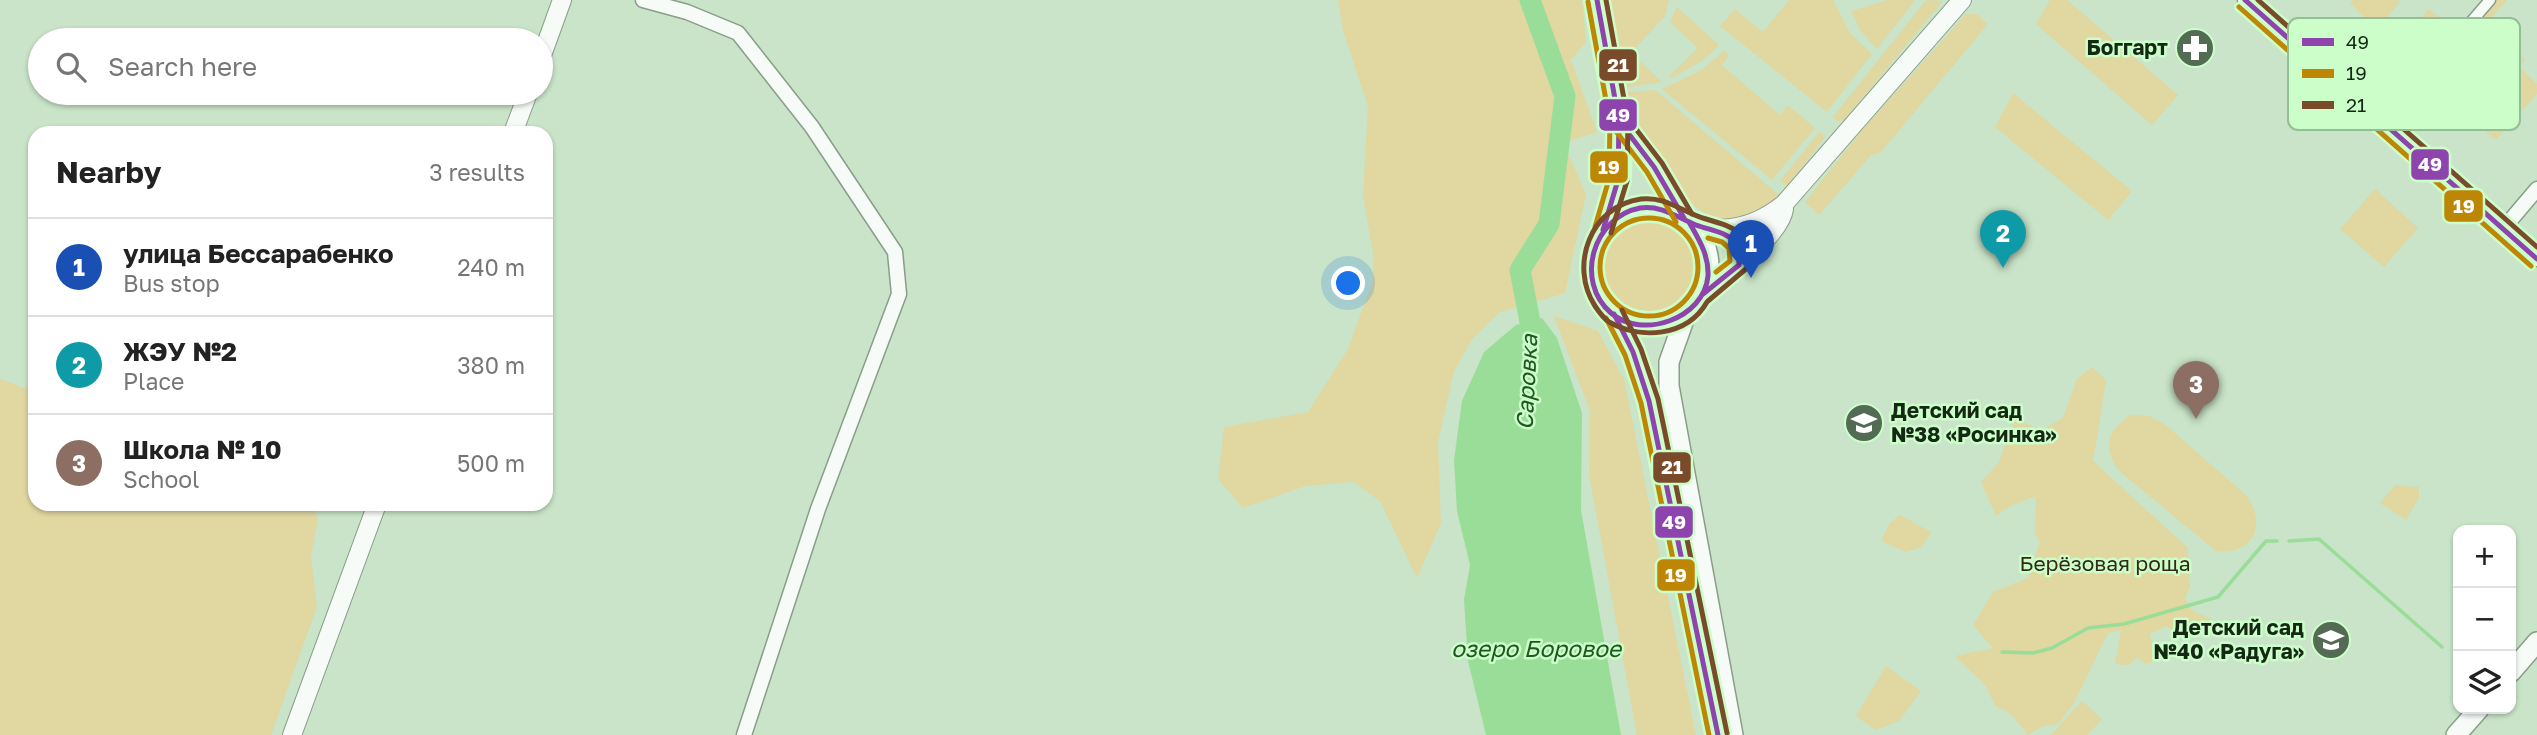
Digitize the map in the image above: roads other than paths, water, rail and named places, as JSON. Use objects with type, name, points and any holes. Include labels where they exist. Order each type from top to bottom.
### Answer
[{"type":"main road","points":[[1597,0],[1619,121],[1618,180],[1603,230],[1592,254],[1592,279],[1601,300],[1614,314],[1633,352],[1648,401],[1718,735]]},
{"type":"main road","points":[[1619,121],[1654,167],[1686,220],[1701,237],[1708,255],[1709,275],[1703,294],[1686,314],[1669,362],[1669,386],[1733,735]]},
{"type":"main road","points":[[1603,230],[1612,221],[1635,210],[1660,208],[1686,220]]},
{"type":"main road","points":[[1614,314],[1642,326],[1665,324],[1686,314]]},
{"type":"main road","points":[[2516,666],[2537,642]]},
{"type":"main road","points":[[2456,735],[2475,714]]},
{"type":"street","points":[[552,28],[562,0]]},
{"type":"street","points":[[643,0],[687,12],[738,33],[812,127],[895,252],[899,294],[818,509],[744,735]]},
{"type":"street","points":[[1686,220],[1722,229],[1743,227],[1768,217],[1784,204],[1962,0]]},
{"type":"street","points":[[2245,0],[2288,38]]},
{"type":"street","points":[[2474,18],[2490,0]]},
{"type":"street","points":[[516,126],[524,105]]},
{"type":"street","points":[[2392,130],[2537,259]]},
{"type":"street","points":[[2503,229],[2537,189]]},
{"type":"street","points":[[1703,294],[1739,265],[1783,216],[1784,204]]},
{"type":"street","points":[[1722,229],[1738,245],[1739,265]]},
{"type":"street","points":[[292,735],[374,511]]},
{"type":"water","name":"озеро Боровое","points":[[1542,318],[1557,338],[1582,413],[1581,510],[1621,735],[1486,735],[1468,661],[1464,600],[1470,565],[1457,511],[1454,460],[1462,401],[1484,352],[1516,325]]},
{"type":"waterway","name":"Саровка","points":[[1530,0],[1565,96],[1549,224],[1520,270],[1533,337],[1532,349]]},
{"type":"waterway","points":[[2289,541],[2319,539],[2442,647]]},
{"type":"waterway","points":[[2002,652],[2033,653],[2052,648],[2088,628],[2124,624],[2218,597],[2266,541],[2277,541]]},
{"type":"place","name":"Боггарт","points":[[2195,48]]},
{"type":"place","name":"ЖЭУ №2","points":[[2003,268]]},
{"type":"place","name":"улица Бессарабенко","points":[[1751,278]]},
{"type":"place","name":"Школа № 10","points":[[2196,419]]},
{"type":"place","name":"Детский сад №38 «Росинка»","points":[[1864,423]]},
{"type":"place","name":"Детский сад №40 «Радуга»","points":[[2331,640]]},
{"type":"park label","name":"Берёзовая роща","points":[[2105,564]]}]
